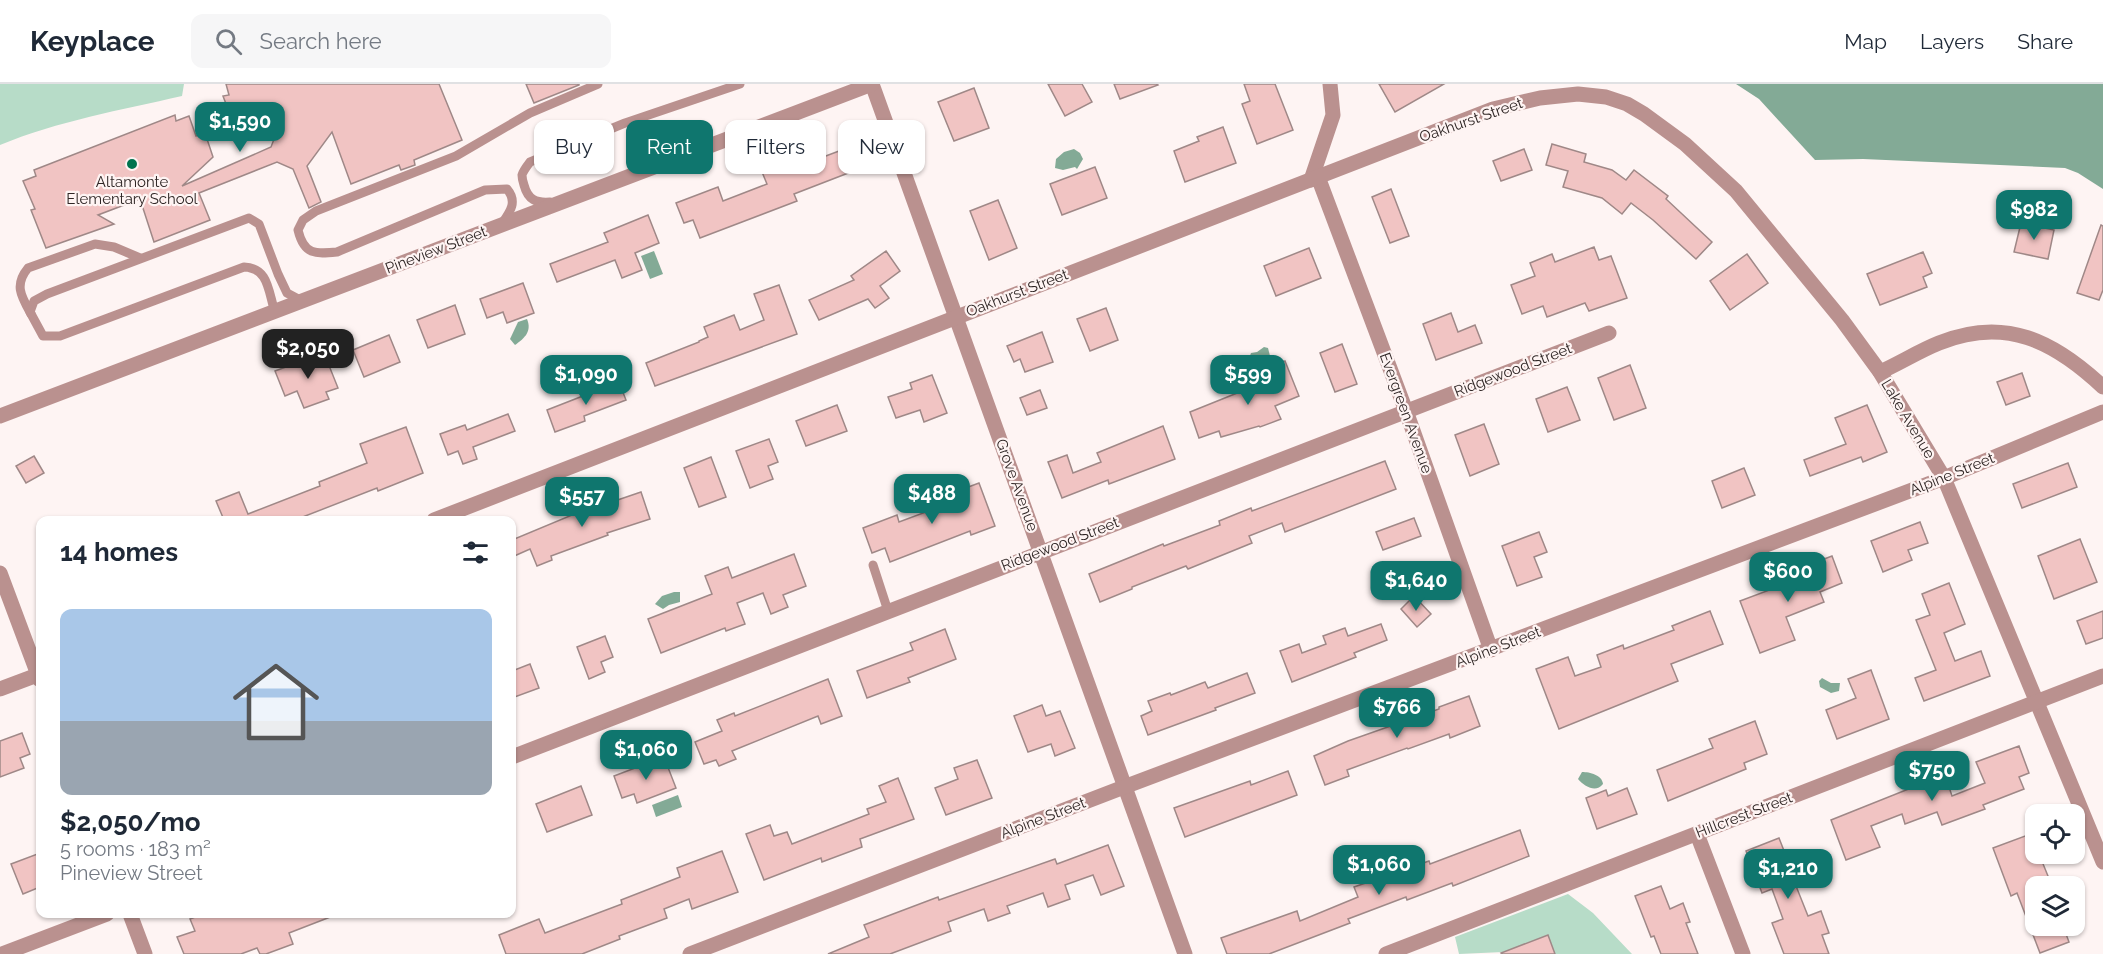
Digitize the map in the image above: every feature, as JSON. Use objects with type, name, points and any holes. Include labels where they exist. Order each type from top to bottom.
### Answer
[{"type":"street","name":"Pineview Street","points":[[0,417],[872,84]]},
{"type":"street","name":"Grove Avenue","points":[[872,84],[1185,954]]},
{"type":"street","points":[[1314,179],[1333,115],[1330,84]]},
{"type":"street","name":"Oakhurst Street","points":[[444,516],[1493,109],[1540,98],[1578,94],[1606,97]]},
{"type":"street","name":"Lake Avenue","points":[[1606,97],[1627,104],[1644,114],[1685,144],[1737,191],[1842,320],[1880,372],[1944,478],[2103,862]]},
{"type":"street","name":"Evergreen Avenue","points":[[1314,179],[1406,411],[1491,650]]},
{"type":"street","points":[[1880,372],[1940,342],[1983,332],[2013,332],[2045,344],[2089,374],[2103,387]]},
{"type":"street","name":"Ridgewood Street","points":[[516,755],[1609,333]]},
{"type":"street","name":"Alpine Street","points":[[690,954],[1124,787],[1944,478],[2103,412]]},
{"type":"street","points":[[0,573],[36,666]]},
{"type":"street","name":"Hillcrest Street","points":[[1386,954],[2103,676]]},
{"type":"street","points":[[0,689],[36,677]]},
{"type":"street","points":[[1697,834],[1743,954]]},
{"type":"street","points":[[2,954],[96,918]]},
{"type":"street","points":[[132,918],[145,954]]},
{"type":"lane","points":[[500,226],[513,207],[513,201],[507,189],[478,193],[338,252],[315,254],[300,239],[298,230],[303,220],[316,211],[456,156],[530,113],[598,84]]},
{"type":"lane","points":[[564,201],[538,203],[530,198],[522,182],[522,174],[530,162],[625,123],[740,84]]},
{"type":"lane","points":[[31,314],[34,301],[47,294],[249,218],[259,224],[287,293],[302,301]]},
{"type":"lane","points":[[140,258],[114,247],[95,244],[28,268],[21,277],[20,295],[43,336],[60,336],[244,267],[254,267],[262,273],[274,312]]},
{"type":"lane","points":[[873,565],[888,610]]},
{"type":"shaded area","points":[[0,84],[184,84],[182,96],[67,123],[0,145]]},
{"type":"shaded area","points":[[1736,84],[2103,84],[2103,189],[2078,173],[2065,168],[1863,159],[1815,160],[1759,99]]},
{"type":"shaded area","points":[[1074,149],[1083,159],[1077,169],[1075,167],[1063,170],[1055,168],[1056,159],[1064,152]]},
{"type":"shaded area","points":[[654,251],[663,274],[650,279],[641,256]]},
{"type":"shaded area","points":[[527,319],[529,327],[527,334],[515,345],[510,339],[518,322]]},
{"type":"shaded area","points":[[1264,347],[1268,348],[1270,356],[1261,360],[1255,368],[1247,364],[1251,353]]},
{"type":"shaded area","points":[[680,592],[680,602],[663,609],[655,604],[662,596]]},
{"type":"shaded area","points":[[1822,678],[1831,683],[1840,683],[1839,691],[1831,693],[1820,687],[1819,681]]},
{"type":"shaded area","points":[[1582,772],[1598,776],[1603,784],[1597,788],[1587,786],[1578,779]]},
{"type":"shaded area","points":[[678,795],[682,807],[656,817],[652,805]]},
{"type":"shaded area","points":[[1568,894],[1593,913],[1632,954],[1540,954],[1538,946],[1503,952],[1459,954],[1455,937]]},
{"type":"building","name":"Altamonte Elementary School","points":[[226,84],[439,84],[462,140],[414,160],[415,165],[401,170],[399,165],[351,184],[332,132],[307,166],[321,202],[309,208],[293,169],[277,162],[199,193],[210,220],[154,242],[140,199],[98,215],[114,224],[46,248],[31,210],[35,209],[23,181],[36,176],[34,170],[175,115],[176,121],[189,116],[196,136],[205,133],[213,157],[182,186],[271,147],[276,134],[259,116],[243,131],[238,120],[233,122],[223,96],[229,95]]},
{"type":"building","points":[[526,84],[579,84],[579,85],[534,103]]},
{"type":"building","points":[[1048,84],[1082,84],[1092,102],[1065,116]]},
{"type":"building","points":[[1114,84],[1157,84],[1158,85],[1120,99]]},
{"type":"building","points":[[1244,84],[1275,84],[1293,130],[1257,144],[1242,104],[1250,101]]},
{"type":"building","points":[[1379,84],[1444,84],[1395,112]]},
{"type":"building","points":[[974,88],[989,128],[954,141],[938,102]]},
{"type":"building","points":[[1223,127],[1236,163],[1185,182],[1174,151],[1199,141],[1197,137]]},
{"type":"building","points":[[1552,144],[1586,154],[1584,162],[1612,170],[1626,180],[1634,170],[1668,196],[1666,199],[1712,242],[1696,259],[1631,203],[1622,214],[1602,198],[1563,187],[1568,171],[1546,165]]},
{"type":"building","points":[[1524,149],[1532,170],[1501,181],[1493,161]]},
{"type":"building","points":[[838,151],[838,174],[846,174],[794,194],[797,201],[700,238],[693,220],[684,223],[676,203],[718,187],[723,201],[767,184],[763,174],[826,174],[826,156]]},
{"type":"building","points":[[1095,167],[1107,198],[1062,215],[1050,184]]},
{"type":"building","points":[[1391,189],[1409,236],[1390,243],[1372,197]]},
{"type":"building","points":[[998,200],[1017,248],[989,260],[970,211]]},
{"type":"building","points":[[648,215],[659,243],[635,253],[642,270],[622,278],[615,260],[557,282],[550,264],[608,242],[604,233]]},
{"type":"building","points":[[2021,223],[2054,230],[2048,259],[2014,252]]},
{"type":"building","points":[[2101,225],[2103,226],[2103,290],[2099,300],[2077,293]]},
{"type":"building","points":[[1594,247],[1599,260],[1611,256],[1627,298],[1589,311],[1585,303],[1547,317],[1543,306],[1522,314],[1511,285],[1535,276],[1530,263],[1552,254],[1555,262]]},
{"type":"building","points":[[1309,248],[1321,278],[1276,296],[1264,266]]},
{"type":"building","points":[[886,251],[900,271],[880,286],[889,298],[875,308],[868,299],[819,320],[809,300],[854,280],[851,276]]},
{"type":"building","points":[[1923,252],[1932,273],[1923,277],[1927,287],[1880,305],[1867,274]]},
{"type":"building","points":[[1747,254],[1768,283],[1730,310],[1710,281]]},
{"type":"building","points":[[523,283],[534,313],[507,323],[503,312],[487,318],[480,299]]},
{"type":"building","points":[[779,285],[797,334],[655,386],[646,363],[699,342],[708,337],[704,327],[734,315],[740,330],[764,320],[754,294]]},
{"type":"building","points":[[455,305],[465,334],[428,348],[417,320]]},
{"type":"building","points":[[1106,308],[1118,340],[1090,351],[1077,319]]},
{"type":"building","points":[[1451,313],[1458,332],[1475,325],[1482,343],[1436,360],[1423,324]]},
{"type":"building","points":[[1042,332],[1053,362],[1025,372],[1020,359],[1014,362],[1007,346]]},
{"type":"building","points":[[389,335],[400,362],[364,377],[353,350]]},
{"type":"building","points":[[1342,344],[1357,384],[1335,392],[1320,353]]},
{"type":"building","points":[[324,353],[338,388],[326,392],[329,399],[304,408],[297,391],[285,396],[275,371]]},
{"type":"building","points":[[1285,361],[1299,396],[1275,406],[1281,419],[1221,437],[1219,431],[1199,438],[1190,412],[1267,381],[1263,370]]},
{"type":"building","points":[[1630,365],[1646,408],[1614,420],[1598,378]]},
{"type":"building","points":[[2022,373],[2030,396],[2006,405],[1997,382]]},
{"type":"building","points":[[932,375],[947,413],[924,422],[920,410],[896,418],[888,397],[912,389],[910,383]]},
{"type":"building","points":[[618,380],[626,400],[584,416],[585,421],[555,432],[547,410]]},
{"type":"building","points":[[1567,387],[1580,420],[1548,432],[1536,399]]},
{"type":"building","points":[[1040,390],[1047,408],[1027,415],[1020,398]]},
{"type":"building","points":[[837,405],[847,431],[806,446],[796,421]]},
{"type":"building","points":[[1867,405],[1887,452],[1863,462],[1861,457],[1810,476],[1804,460],[1846,444],[1835,418]]},
{"type":"building","points":[[508,414],[515,431],[473,447],[477,459],[463,464],[458,451],[448,455],[440,434],[465,425],[467,430]]},
{"type":"building","points":[[1484,424],[1499,464],[1470,476],[1455,435]]},
{"type":"building","points":[[1163,426],[1175,459],[1109,484],[1108,480],[1062,498],[1048,462],[1067,455],[1073,473],[1101,462],[1097,453]]},
{"type":"building","points":[[406,427],[423,473],[305,516],[222,516],[216,501],[239,492],[248,514],[320,486],[319,482],[367,463],[360,444]]},
{"type":"building","points":[[769,439],[778,462],[768,466],[773,479],[750,488],[736,451]]},
{"type":"building","points":[[34,456],[44,473],[26,483],[16,466]]},
{"type":"building","points":[[711,457],[726,497],[699,507],[684,468]]},
{"type":"building","points":[[1385,461],[1396,489],[1285,532],[1282,523],[1249,536],[1252,543],[1188,569],[1186,566],[1100,602],[1089,574],[1163,544],[1164,546],[1220,525],[1219,521],[1251,508],[1252,511]]},
{"type":"building","points":[[2068,463],[2077,487],[2022,508],[2013,484]]},
{"type":"building","points":[[1744,468],[1755,495],[1722,508],[1712,481]]},
{"type":"building","points":[[979,483],[995,526],[971,535],[970,531],[890,562],[885,548],[872,553],[863,528],[897,515],[899,522],[958,500],[955,492]]},
{"type":"building","points":[[641,492],[650,519],[607,533],[608,535],[551,556],[552,560],[537,566],[530,549],[516,555],[516,538],[596,505],[597,507]]},
{"type":"building","points":[[1414,518],[1421,536],[1383,550],[1376,532]]},
{"type":"building","points":[[1920,522],[1928,543],[1908,550],[1912,560],[1883,572],[1871,541]]},
{"type":"building","points":[[1539,532],[1547,552],[1534,557],[1542,577],[1517,586],[1502,546]]},
{"type":"building","points":[[2080,539],[2097,582],[2054,599],[2038,556]]},
{"type":"building","points":[[794,554],[806,586],[783,595],[788,607],[771,614],[763,593],[737,603],[745,624],[726,631],[725,628],[661,653],[648,619],[712,594],[705,576],[728,567],[732,578]]},
{"type":"building","points":[[1832,556],[1842,583],[1820,592],[1824,602],[1786,617],[1795,640],[1760,653],[1740,601],[1788,583],[1785,574]]},
{"type":"building","points":[[1949,583],[1965,624],[1944,633],[1955,661],[1981,651],[1990,676],[1924,701],[1915,678],[1936,670],[1916,620],[1930,615],[1922,594]]},
{"type":"building","points":[[1414,596],[1431,614],[1417,627],[1401,609]]},
{"type":"building","points":[[1710,611],[1723,644],[1671,664],[1678,681],[1559,729],[1536,669],[1568,657],[1575,676],[1601,667],[1597,655],[1623,645],[1624,649],[1674,630],[1672,626]]},
{"type":"building","points":[[2103,611],[2103,638],[2086,644],[2077,621]]},
{"type":"building","points":[[1381,624],[1387,640],[1354,653],[1356,657],[1292,682],[1280,651],[1299,644],[1302,653],[1326,644],[1323,636],[1345,628],[1348,636]]},
{"type":"building","points":[[945,629],[956,659],[908,678],[910,682],[867,698],[857,671],[913,650],[910,643]]},
{"type":"building","points":[[605,636],[613,657],[601,662],[605,672],[589,679],[577,647]]},
{"type":"building","points":[[530,664],[539,688],[516,697],[516,669]]},
{"type":"building","points":[[1871,670],[1889,719],[1837,739],[1826,710],[1856,698],[1848,679]]},
{"type":"building","points":[[1247,673],[1255,693],[1148,735],[1141,716],[1152,711],[1148,701],[1205,682],[1208,688]]},
{"type":"building","points":[[828,679],[842,716],[821,724],[818,716],[732,751],[736,759],[719,766],[716,760],[704,764],[695,742],[722,731],[717,720],[734,713],[735,716]]},
{"type":"building","points":[[1469,696],[1480,726],[1450,738],[1449,734],[1347,770],[1349,776],[1325,785],[1314,756]]},
{"type":"building","points":[[1042,705],[1046,716],[1060,711],[1075,748],[1055,756],[1051,744],[1028,752],[1014,716]]},
{"type":"building","points":[[1755,721],[1767,754],[1744,763],[1746,769],[1668,801],[1657,770],[1713,748],[1709,739]]},
{"type":"building","points":[[22,733],[30,754],[20,758],[24,768],[0,777],[0,741]]},
{"type":"building","points":[[2019,746],[2029,773],[2019,777],[2024,789],[1983,805],[1985,809],[1942,825],[1937,812],[1905,824],[1902,814],[1871,826],[1880,847],[1846,860],[1831,820],[1916,786],[1917,789],[1946,778],[1952,796],[1985,783],[1976,762]]},
{"type":"building","points":[[664,757],[676,788],[637,803],[634,794],[622,798],[614,776]]},
{"type":"building","points":[[977,760],[992,798],[946,815],[935,788],[958,779],[954,768]]},
{"type":"building","points":[[1288,771],[1297,795],[1185,837],[1174,808],[1250,781],[1251,785]]},
{"type":"building","points":[[898,778],[914,819],[860,839],[862,847],[822,862],[821,858],[764,880],[746,834],[770,825],[774,836],[787,832],[792,844],[869,814],[867,809],[886,802],[879,786]]},
{"type":"building","points":[[581,786],[592,815],[547,832],[536,804]]},
{"type":"building","points":[[1627,788],[1637,814],[1597,829],[1586,798],[1606,790],[1608,796]]},
{"type":"building","points":[[1520,830],[1529,856],[1453,886],[1452,883],[1407,900],[1406,897],[1348,919],[1350,923],[1269,954],[1227,954],[1221,938],[1297,911],[1300,921],[1358,897],[1354,887],[1429,861],[1430,864]]},
{"type":"building","points":[[2025,836],[2025,864],[2043,864],[2048,876],[2025,876],[2025,914],[2017,893],[2011,896],[1993,848]]},
{"type":"building","points":[[1779,838],[1788,861],[1797,858],[1804,877],[1794,881],[1808,916],[1821,911],[1829,933],[1822,935],[1829,954],[1784,954],[1772,923],[1783,919],[1772,889],[1762,893],[1746,851]]},
{"type":"building","points":[[1108,845],[1124,886],[1101,895],[1093,875],[1065,885],[1070,899],[1048,907],[1043,893],[1007,906],[1010,913],[988,921],[984,909],[948,922],[951,931],[890,954],[828,954],[869,937],[864,925],[938,897],[939,900],[1055,859],[1057,864]]},
{"type":"building","points":[[722,851],[738,892],[692,909],[689,899],[664,909],[667,918],[619,936],[620,939],[582,954],[506,954],[499,935],[539,919],[545,933],[622,904],[621,900],[680,877],[677,868]]},
{"type":"building","points":[[36,855],[36,889],[23,894],[11,864]]},
{"type":"building","points":[[1661,886],[1670,909],[1683,903],[1690,922],[1686,923],[1698,954],[1661,954],[1654,936],[1651,937],[1635,896]]},
{"type":"building","points":[[328,918],[289,933],[293,944],[266,954],[260,954],[257,948],[241,954],[184,954],[177,937],[195,931],[190,919]]},
{"type":"building","points":[[1548,935],[1555,954],[1501,953]]},
{"type":"building","points":[[2033,936],[2067,936],[2069,942],[2040,953]]},
{"type":"place","name":"Altamonte Elementary School","points":[[132,164]]}]
